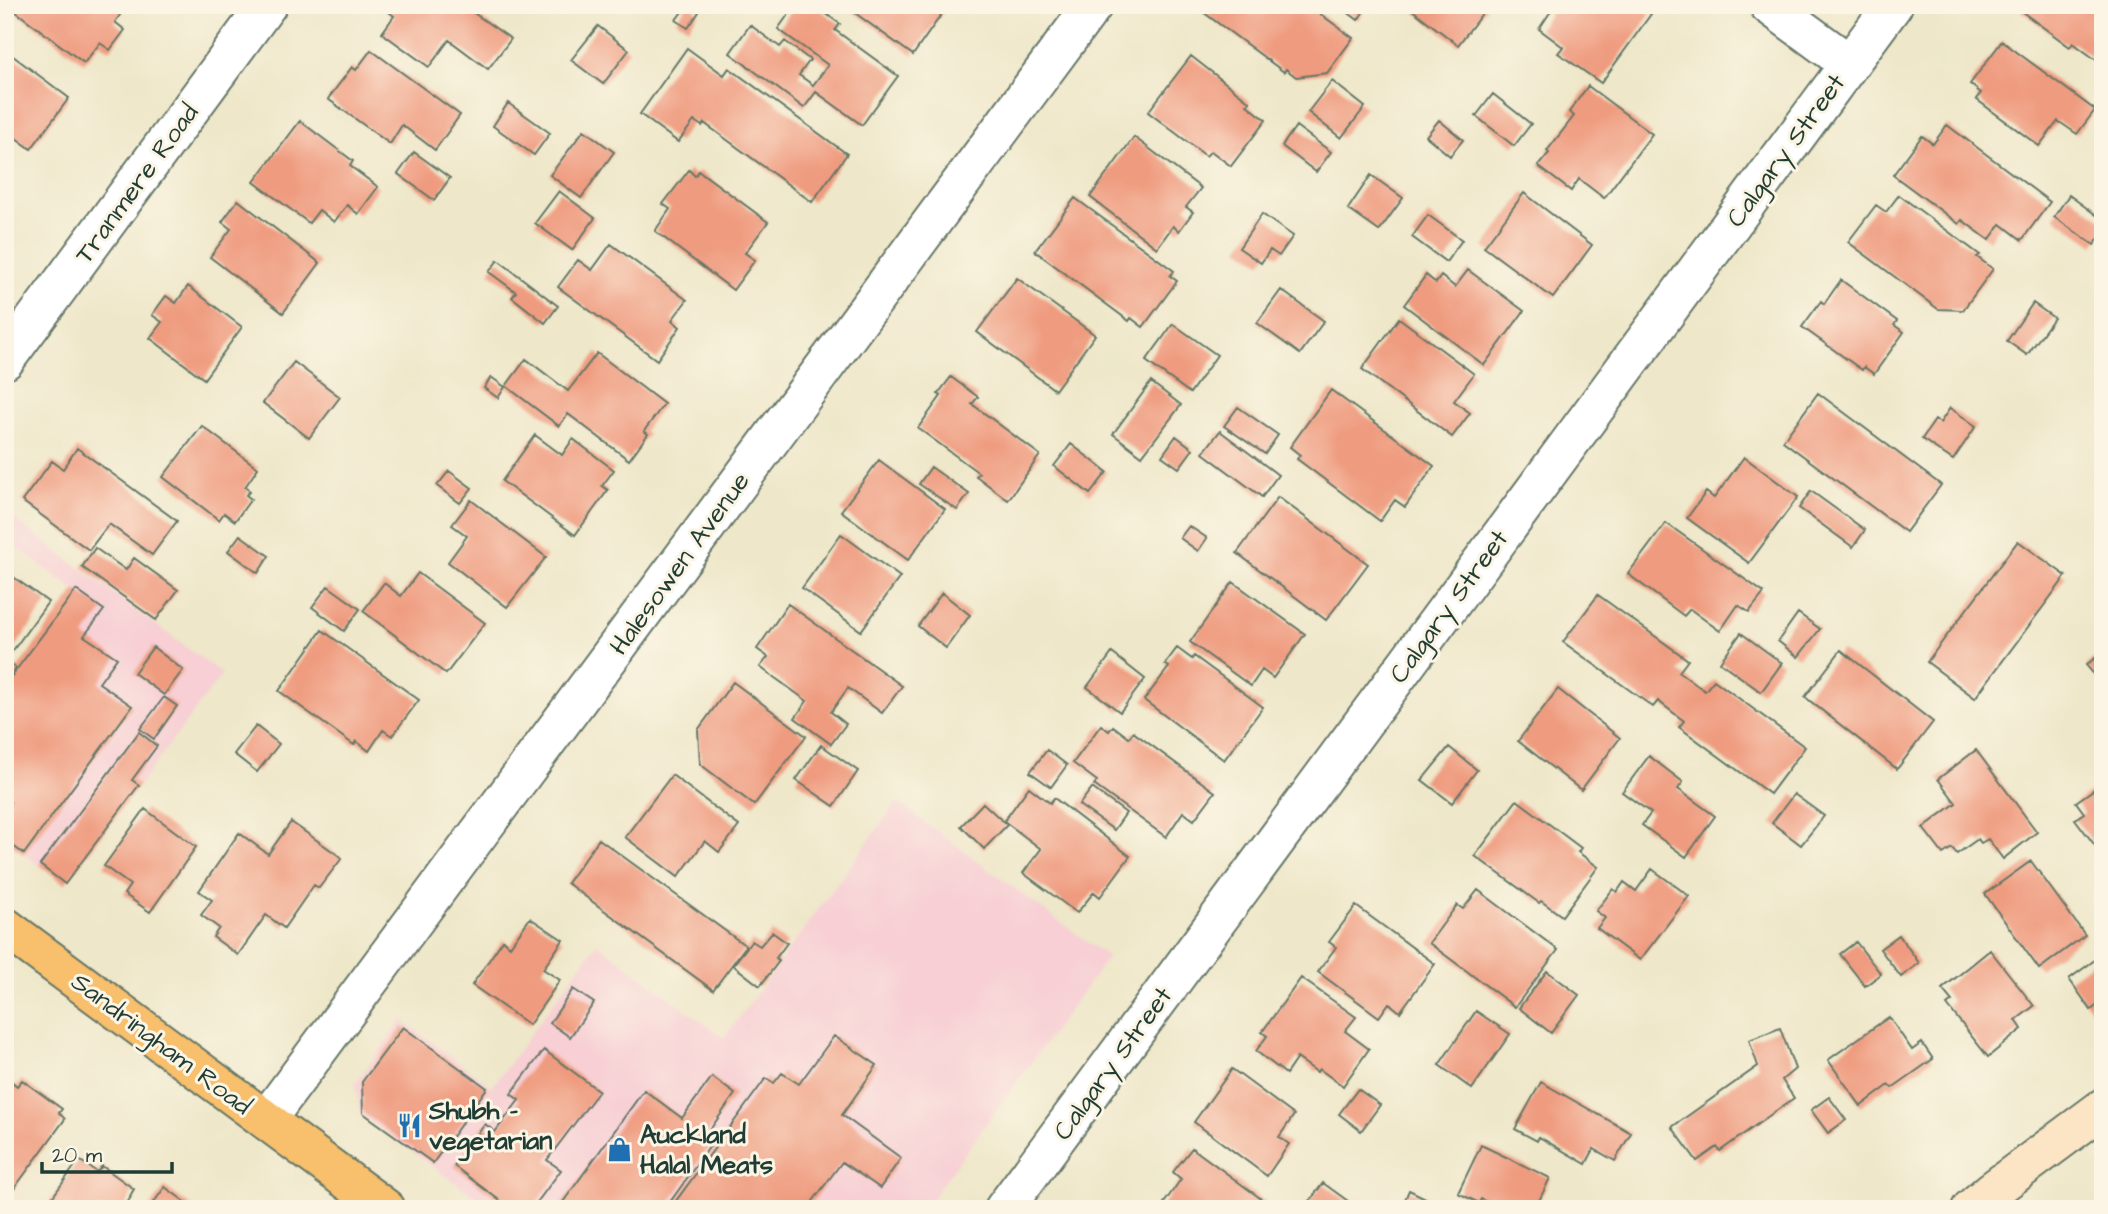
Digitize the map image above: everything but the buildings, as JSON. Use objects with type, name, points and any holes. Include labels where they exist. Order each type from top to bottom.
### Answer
[{"type":"main road","name":"Sandringham Road","points":[[5,927],[386,1209]]},
{"type":"street","name":"Tranmere Road","points":[[5,360],[267,5]]},
{"type":"street","name":"Halesowen Avenue","points":[[266,1120],[1093,5]]},
{"type":"street","points":[[1769,5],[1849,63]]},
{"type":"street","name":"Calgary Street","points":[[1004,1209],[1893,5]]},
{"type":"street","points":[[1970,1209],[2103,1108]]},
{"type":"shaded area","points":[[5,512],[222,674],[65,884],[5,840],[5,685],[76,591],[5,539]]},
{"type":"shaded area","points":[[897,802],[1108,957],[924,1209],[492,1209],[361,1115],[355,1084],[402,1020],[492,1087],[597,943],[724,1038]]},
{"type":"place","name":"Shubh - vegetarian","points":[[409,1125]]},
{"type":"place","name":"Auckland Halal Meats","points":[[620,1149]]}]
